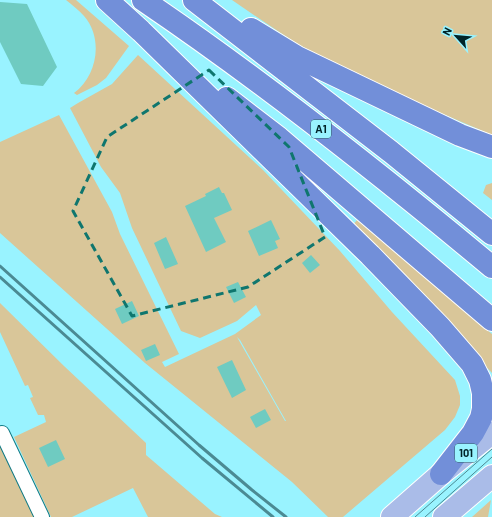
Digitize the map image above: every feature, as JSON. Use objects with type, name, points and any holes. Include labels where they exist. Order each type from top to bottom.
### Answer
[{"type":"highway","points":[[107,0],[141,31],[375,261],[440,326],[472,364],[480,380],[483,393],[483,409],[481,418],[473,433],[441,474]]},
{"type":"highway","name":"A1","points":[[144,0],[252,77],[314,124],[430,215],[492,267]]},
{"type":"highway","name":"A1","points":[[194,0],[391,152],[492,234]]},
{"type":"highway","points":[[200,0],[297,56],[460,135],[492,147]]},
{"type":"highway","points":[[141,31],[279,138],[492,320]]},
{"type":"highway","points":[[460,135],[492,156]]},
{"type":"main road","name":"101","points":[[392,517],[492,432]]},
{"type":"main road","points":[[444,517],[492,476]]},
{"type":"street","points":[[0,434],[2,433],[42,517]]},
{"type":"highlighted area","points":[[209,70],[289,147],[325,237],[248,287],[132,316],[73,211],[107,137]]},
{"type":"shaded area","points":[[66,0],[76,0],[129,46],[106,78],[97,85],[77,95],[74,93],[82,86],[93,67],[96,46],[90,25],[84,16]]},
{"type":"shaded area","points":[[232,0],[492,0],[492,135],[399,95],[330,62],[289,38]]},
{"type":"shaded area","points":[[138,55],[263,170],[340,251],[392,312],[455,380],[460,396],[460,405],[455,417],[445,430],[343,517],[328,517],[292,482],[145,363],[0,233],[0,142],[59,115],[112,212],[120,234],[179,354],[162,362],[165,367],[235,334],[261,315],[256,305],[237,321],[200,338],[181,331],[132,228],[120,193],[101,167],[70,108],[112,84]],"holes":[[[237,337],[240,340],[286,421]]]},
{"type":"shaded area","points":[[492,183],[492,200],[483,193],[486,185]]},
{"type":"shaded area","points":[[357,220],[492,334],[492,373],[351,227]]},
{"type":"shaded area","points":[[0,303],[146,443],[146,455],[215,514],[222,517],[148,517],[133,488],[72,517],[51,517],[14,437],[46,422],[44,415],[38,415],[30,398],[33,397],[28,385],[25,386],[0,332]]},
{"type":"shaded area","points":[[0,445],[5,447],[37,517],[0,517]]},
{"type":"shaded area","points":[[491,500],[488,517],[472,517]]},
{"type":"building","points":[[0,2],[27,4],[57,67],[43,86],[21,84],[0,42]]},
{"type":"building","points":[[219,187],[222,193],[224,193],[232,210],[214,218],[226,242],[206,252],[185,206],[206,196],[205,194]]},
{"type":"building","points":[[271,220],[280,239],[275,241],[278,248],[259,256],[248,231]]},
{"type":"building","points":[[166,237],[178,264],[165,269],[154,243]]},
{"type":"building","points":[[311,255],[320,265],[310,273],[302,263]]},
{"type":"building","points":[[238,282],[246,297],[234,303],[226,287]]},
{"type":"building","points":[[132,301],[139,316],[122,324],[115,309]]},
{"type":"building","points":[[155,344],[160,355],[146,361],[141,350]]},
{"type":"building","points":[[232,360],[246,390],[232,398],[217,367]]},
{"type":"building","points":[[265,409],[271,420],[256,428],[250,417]]},
{"type":"building","points":[[56,440],[65,459],[48,467],[39,448]]},
{"type":"tram line","points":[[415,517],[492,449]]},
{"type":"tram line","points":[[425,517],[492,457]]},
{"type":"railway","points":[[0,266],[199,445],[286,517]]},
{"type":"railway","points":[[0,277],[202,458],[273,517]]}]
